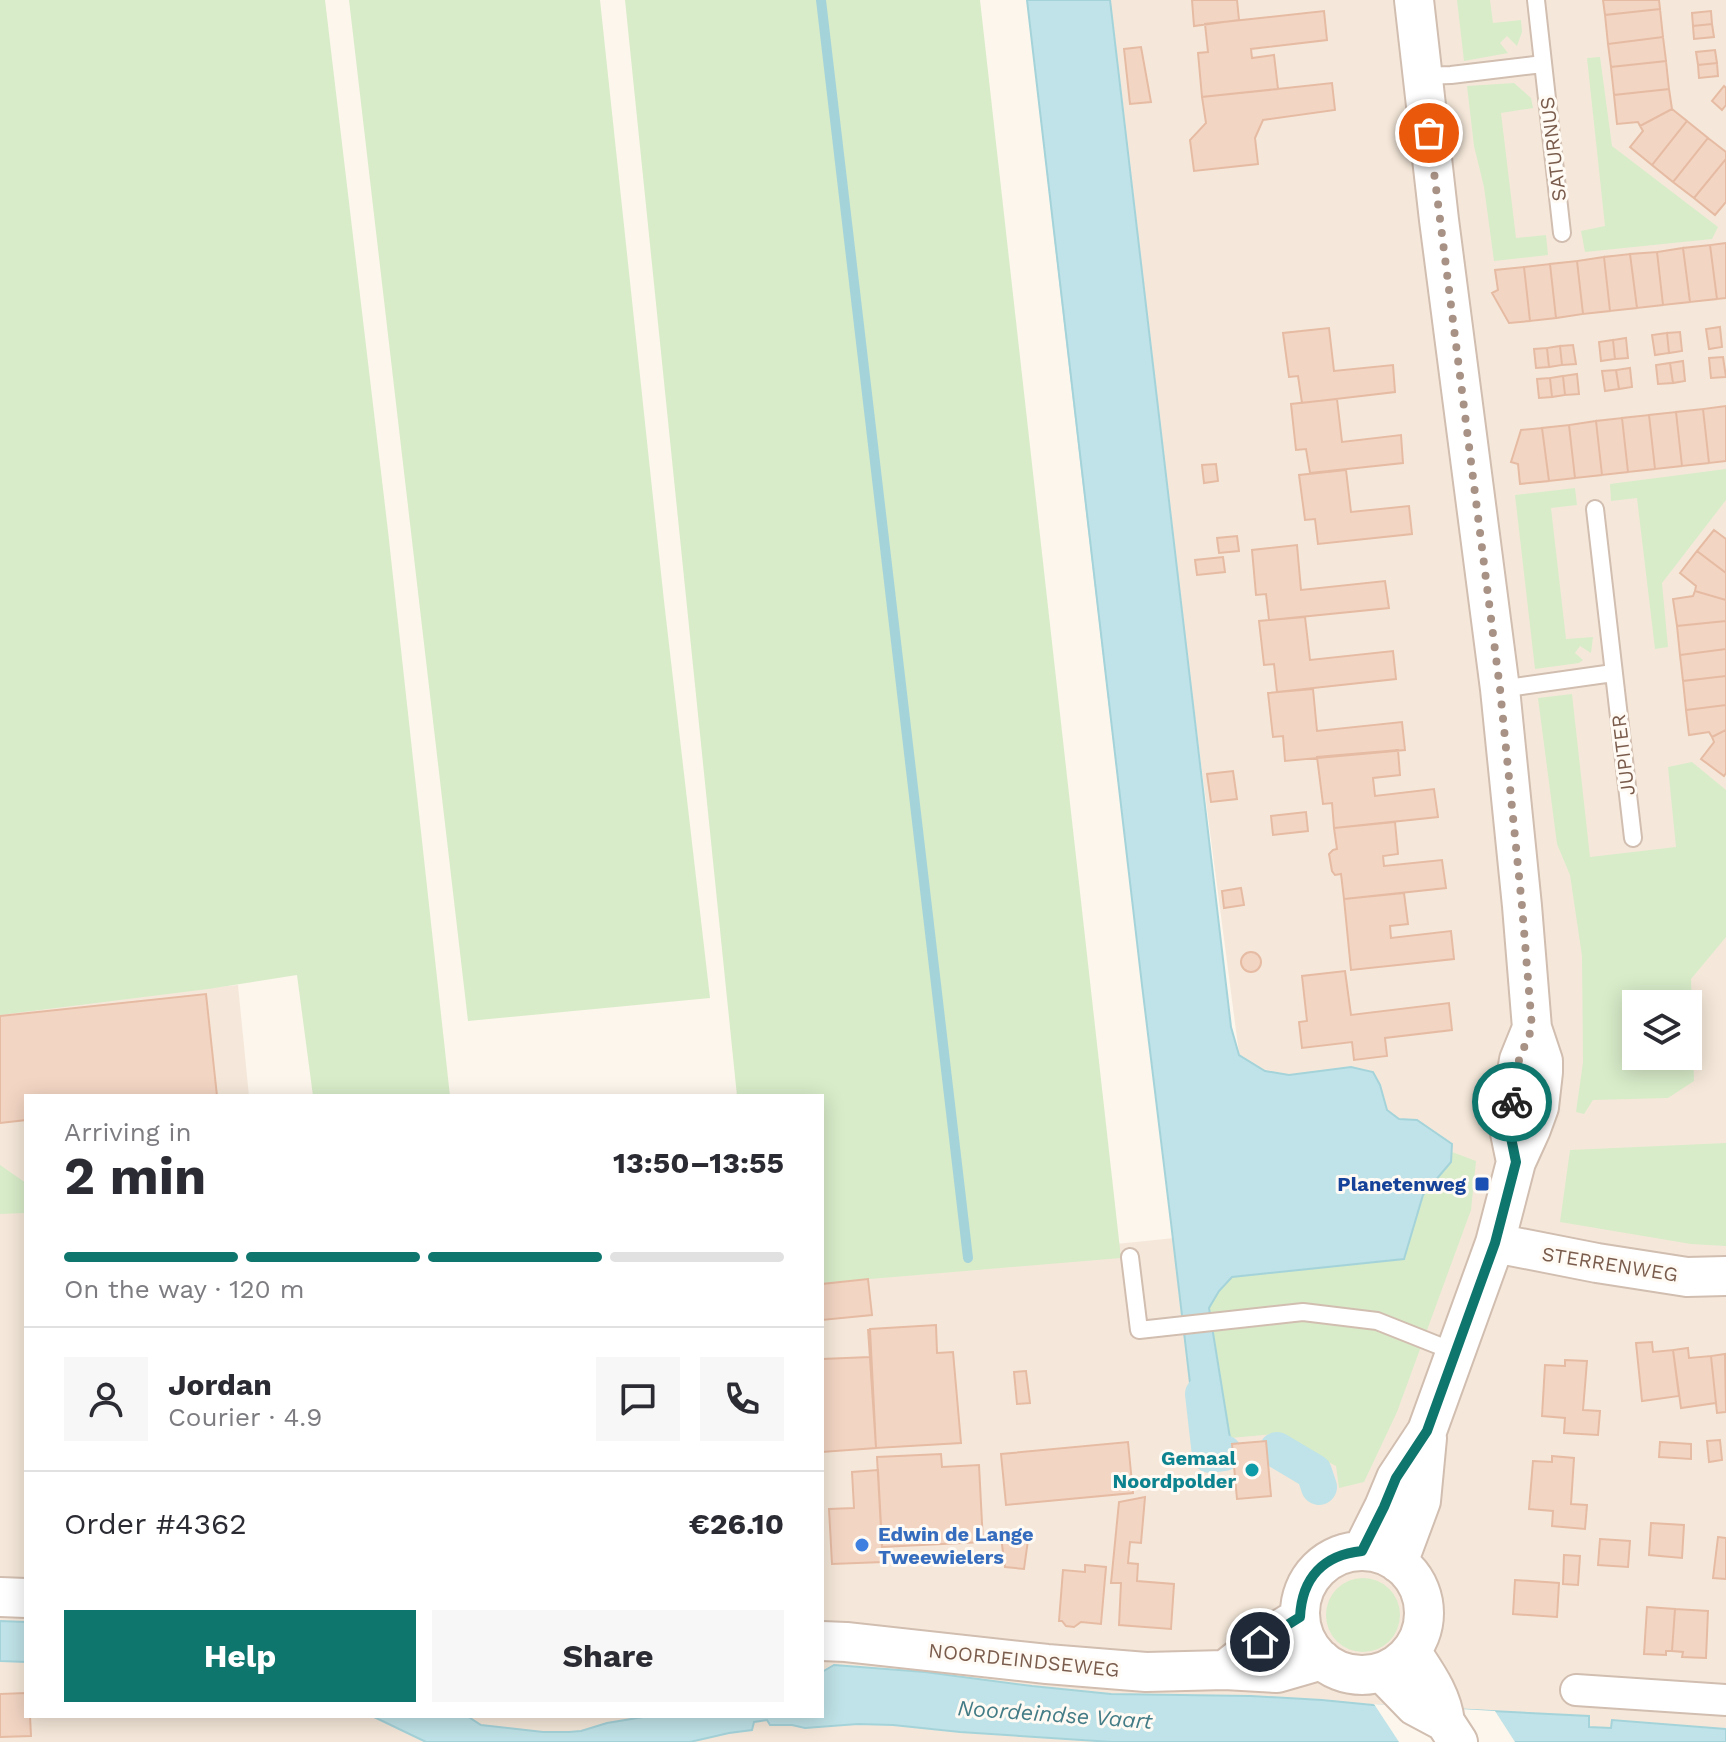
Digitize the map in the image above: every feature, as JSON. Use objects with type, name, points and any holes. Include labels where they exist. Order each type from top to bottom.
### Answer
[{"type":"street","points":[[1362,1551],[1396,1478],[1427,1431],[1495,1243],[1516,1162],[1508,1123],[1519,1060],[1532,1028],[1500,689],[1414,0]]},
{"type":"street","name":"STERRENWEG","points":[[1495,1243],[1687,1277],[1726,1276]]},
{"type":"street","points":[[1398,1563],[1421,1501],[1427,1431]]},
{"type":"street","points":[[1362,1551],[1381,1554],[1398,1563],[1415,1581],[1424,1604],[1418,1641],[1396,1662],[1364,1675],[1346,1673],[1322,1660],[1307,1640],[1300,1617],[1307,1584],[1321,1567],[1340,1555],[1362,1551]]},
{"type":"street","points":[[0,1597],[24,1598]]},
{"type":"street","points":[[1225,1670],[1260,1642],[1300,1617]]},
{"type":"street","name":"NOORDEINDSEWEG","points":[[824,1641],[1146,1672],[1225,1670],[1277,1673],[1322,1660]]},
{"type":"street","points":[[1396,1662],[1440,1720]]},
{"type":"street","points":[[1576,1690],[1726,1700]]},
{"type":"lane","name":"SATURNUS","points":[[1536,0],[1562,233]]},
{"type":"lane","points":[[1422,76],[1543,64]]},
{"type":"lane","name":"JUPITER","points":[[1595,509],[1633,838]]},
{"type":"lane","points":[[1500,689],[1613,673]]},
{"type":"lane","points":[[1130,1257],[1139,1330],[1303,1312],[1377,1321],[1457,1352]]},
{"type":"shaded area","points":[[1101,0],[1726,0],[1726,1742],[0,1742],[0,1008],[238,985],[249,1094],[24,1094],[24,1718],[824,1718],[824,1274],[1262,1229]]},
{"type":"green space","points":[[0,0],[325,0],[388,531],[450,1094],[313,1094],[297,975],[0,1015]]},
{"type":"green space","points":[[349,0],[600,0],[710,998],[468,1021]]},
{"type":"green space","points":[[625,0],[980,0],[1121,1258],[824,1283],[824,1094],[737,1094]]},
{"type":"green space","points":[[1457,0],[1490,0],[1493,23],[1521,20],[1522,32],[1517,46],[1507,36],[1500,43],[1508,53],[1464,61]]},
{"type":"green space","points":[[1600,57],[1612,146],[1718,227],[1712,239],[1585,252],[1581,231],[1605,226],[1587,58]]},
{"type":"green space","points":[[1514,83],[1531,98],[1533,108],[1501,113],[1516,238],[1546,235],[1548,255],[1494,261],[1467,86]]},
{"type":"green space","points":[[1726,469],[1726,500],[1662,583],[1668,647],[1655,649],[1637,498],[1611,501],[1610,484]]},
{"type":"green space","points":[[1575,488],[1577,505],[1551,508],[1566,639],[1593,637],[1591,653],[1580,646],[1575,653],[1583,660],[1579,663],[1535,669],[1515,495]]},
{"type":"green space","points":[[1572,694],[1590,857],[1676,847],[1668,767],[1692,762],[1726,790],[1726,937],[1691,979],[1691,990],[1622,990],[1622,1070],[1694,1070],[1694,1081],[1668,1098],[1593,1100],[1584,1114],[1576,1112],[1583,1062],[1582,956],[1570,875],[1557,844],[1538,698]]},
{"type":"green space","points":[[1726,1143],[1726,1246],[1691,1244],[1560,1222],[1570,1150]]},
{"type":"green space","points":[[1452,1152],[1476,1161],[1471,1210],[1397,1412],[1364,1482],[1339,1488],[1336,1466],[1274,1434],[1230,1438],[1209,1308],[1219,1291],[1232,1277],[1403,1259],[1423,1195],[1451,1162]]},
{"type":"green space","points":[[0,1165],[24,1182],[24,1213],[0,1214]]},
{"type":"green space","points":[[1363,1578],[1384,1584],[1394,1594],[1400,1615],[1394,1636],[1384,1646],[1363,1652],[1342,1646],[1332,1636],[1326,1615],[1332,1594],[1342,1584]]},
{"type":"water","points":[[1027,0],[1110,0],[1231,1027],[1239,1055],[1265,1071],[1289,1075],[1351,1067],[1373,1072],[1387,1110],[1399,1119],[1417,1120],[1452,1144],[1451,1162],[1423,1195],[1404,1259],[1232,1277],[1219,1291],[1209,1308],[1230,1438],[1197,1442]]},
{"type":"water","points":[[0,1621],[24,1622],[24,1662],[0,1661]]},
{"type":"water","name":"Noordeindse Vaart","points":[[834,1665],[925,1672],[1111,1694],[1251,1696],[1589,1716],[1589,1727],[1611,1728],[1612,1720],[1726,1729],[1726,1742],[1112,1742],[893,1725],[805,1728],[770,1725],[767,1720],[754,1722],[752,1730],[690,1742],[426,1742],[376,1718],[470,1718],[481,1725],[569,1732],[637,1718],[824,1718],[824,1671]]},
{"type":"pier","points":[[1374,1704],[1495,1711],[1515,1742],[1399,1742]]},
{"type":"building","points":[[1192,0],[1237,0],[1239,20],[1194,26]]},
{"type":"building","points":[[1603,0],[1659,0],[1660,9],[1605,15]]},
{"type":"building","points":[[1660,9],[1663,37],[1608,44],[1605,15]]},
{"type":"building","points":[[1324,11],[1327,40],[1251,49],[1252,58],[1274,55],[1278,89],[1202,97],[1198,53],[1208,52],[1205,24]]},
{"type":"building","points":[[1711,11],[1712,24],[1693,26],[1692,13]]},
{"type":"building","points":[[1712,24],[1714,37],[1694,39],[1693,26]]},
{"type":"building","points":[[1663,37],[1666,61],[1611,67],[1608,44]]},
{"type":"building","points":[[1141,47],[1151,102],[1130,104],[1124,49]]},
{"type":"building","points":[[1715,50],[1717,63],[1698,65],[1696,52]]},
{"type":"building","points":[[1666,61],[1669,89],[1614,95],[1611,67]]},
{"type":"building","points":[[1717,63],[1718,76],[1699,78],[1698,65]]},
{"type":"building","points":[[1332,83],[1335,110],[1263,120],[1255,138],[1258,164],[1194,171],[1190,140],[1206,123],[1202,97]]},
{"type":"building","points":[[1724,86],[1726,105],[1722,110],[1712,101]]},
{"type":"building","points":[[1669,89],[1672,109],[1640,126],[1638,122],[1617,124],[1614,95]]},
{"type":"building","points":[[1672,109],[1687,121],[1652,165],[1630,147],[1643,131],[1640,126]]},
{"type":"building","points":[[1687,121],[1708,138],[1673,182],[1652,165]]},
{"type":"building","points":[[1708,138],[1726,152],[1726,159],[1694,198],[1673,182]]},
{"type":"building","points":[[1726,159],[1726,202],[1715,215],[1694,198]]},
{"type":"building","points":[[1726,243],[1726,298],[1717,299],[1710,245]]},
{"type":"building","points":[[1710,245],[1717,299],[1690,302],[1683,248]]},
{"type":"building","points":[[1683,248],[1690,302],[1663,305],[1657,252]]},
{"type":"building","points":[[1657,252],[1663,305],[1637,308],[1630,254]]},
{"type":"building","points":[[1630,254],[1637,308],[1610,311],[1604,257]]},
{"type":"building","points":[[1604,257],[1610,311],[1583,314],[1577,261]]},
{"type":"building","points":[[1577,261],[1583,314],[1556,318],[1550,264]]},
{"type":"building","points":[[1550,264],[1556,318],[1530,321],[1524,267]]},
{"type":"building","points":[[1524,267],[1530,321],[1509,323],[1492,293],[1498,290],[1495,270]]},
{"type":"building","points":[[1720,327],[1722,347],[1709,349],[1706,329]]},
{"type":"building","points":[[1329,328],[1334,371],[1393,365],[1395,392],[1302,403],[1298,376],[1289,377],[1283,333]]},
{"type":"building","points":[[1680,332],[1682,351],[1669,353],[1667,333]]},
{"type":"building","points":[[1667,333],[1669,353],[1655,355],[1652,335]]},
{"type":"building","points":[[1626,338],[1628,358],[1615,359],[1613,340]]},
{"type":"building","points":[[1613,340],[1615,359],[1601,361],[1599,342]]},
{"type":"building","points":[[1573,345],[1576,364],[1562,365],[1560,346]]},
{"type":"building","points":[[1560,346],[1562,365],[1549,367],[1547,348]]},
{"type":"building","points":[[1547,348],[1549,367],[1536,368],[1534,349]]},
{"type":"building","points":[[1723,357],[1726,377],[1711,378],[1709,358]]},
{"type":"building","points":[[1683,361],[1685,381],[1673,383],[1670,363]]},
{"type":"building","points":[[1670,363],[1673,383],[1658,384],[1656,365]]},
{"type":"building","points":[[1630,368],[1632,387],[1619,389],[1616,370]]},
{"type":"building","points":[[1616,370],[1619,389],[1605,391],[1602,371]]},
{"type":"building","points":[[1577,374],[1579,394],[1565,395],[1563,376]]},
{"type":"building","points":[[1563,376],[1565,395],[1552,397],[1550,378]]},
{"type":"building","points":[[1550,378],[1552,397],[1539,398],[1537,379]]},
{"type":"building","points":[[1337,399],[1342,442],[1401,435],[1403,463],[1310,473],[1306,449],[1296,450],[1291,404]]},
{"type":"building","points":[[1726,406],[1726,461],[1709,463],[1703,409]]},
{"type":"building","points":[[1703,409],[1709,463],[1682,466],[1676,412]]},
{"type":"building","points":[[1676,412],[1682,466],[1655,469],[1649,415]]},
{"type":"building","points":[[1649,415],[1655,469],[1628,472],[1622,418]]},
{"type":"building","points":[[1622,418],[1628,472],[1602,475],[1596,421]]},
{"type":"building","points":[[1596,421],[1602,475],[1575,478],[1569,425]]},
{"type":"building","points":[[1569,425],[1575,478],[1549,481],[1542,428]]},
{"type":"building","points":[[1542,428],[1549,481],[1520,484],[1518,464],[1511,462],[1521,430]]},
{"type":"building","points":[[1216,464],[1218,481],[1204,483],[1202,465]]},
{"type":"building","points":[[1346,470],[1351,512],[1409,506],[1412,534],[1318,544],[1315,519],[1305,520],[1299,475]]},
{"type":"building","points":[[1714,530],[1726,539],[1726,573],[1697,551]]},
{"type":"building","points":[[1237,536],[1239,551],[1219,553],[1217,538]]},
{"type":"building","points":[[1297,545],[1301,590],[1385,581],[1389,608],[1269,620],[1266,594],[1256,595],[1252,550]]},
{"type":"building","points":[[1697,551],[1726,573],[1726,600],[1695,591],[1696,586],[1680,573]]},
{"type":"building","points":[[1223,557],[1225,572],[1197,575],[1195,560]]},
{"type":"building","points":[[1695,591],[1726,600],[1726,621],[1677,626],[1673,599],[1693,596]]},
{"type":"building","points":[[1305,617],[1310,660],[1393,651],[1396,679],[1277,692],[1274,664],[1264,665],[1259,621]]},
{"type":"building","points":[[1726,621],[1726,649],[1680,655],[1677,626]]},
{"type":"building","points":[[1726,649],[1726,676],[1683,681],[1680,655]]},
{"type":"building","points":[[1726,676],[1726,705],[1686,710],[1683,681]]},
{"type":"building","points":[[1313,689],[1317,731],[1402,722],[1405,750],[1285,761],[1283,736],[1273,737],[1268,693]]},
{"type":"building","points":[[1726,705],[1726,730],[1712,737],[1709,732],[1689,735],[1686,710]]},
{"type":"building","points":[[1726,730],[1724,776],[1701,759],[1714,742],[1712,737]]},
{"type":"building","points":[[1398,750],[1400,775],[1373,778],[1375,796],[1434,789],[1438,817],[1334,828],[1332,803],[1323,804],[1317,757]]},
{"type":"building","points":[[1233,771],[1237,799],[1211,802],[1207,774]]},
{"type":"building","points":[[1306,812],[1308,831],[1273,835],[1271,816]]},
{"type":"building","points":[[1395,822],[1398,854],[1383,856],[1384,866],[1442,860],[1446,888],[1344,899],[1341,874],[1335,875],[1332,871],[1329,854],[1337,849],[1334,828]]},
{"type":"building","points":[[1241,888],[1244,905],[1224,908],[1222,891]]},
{"type":"building","points":[[1404,893],[1408,924],[1390,926],[1391,938],[1451,931],[1454,959],[1351,970],[1344,899]]},
{"type":"building","points":[[1251,952],[1258,955],[1261,962],[1258,969],[1251,972],[1244,969],[1241,962],[1244,955]]},
{"type":"building","points":[[1345,971],[1351,1015],[1449,1003],[1452,1030],[1385,1038],[1387,1056],[1354,1060],[1352,1042],[1302,1048],[1299,1022],[1307,1021],[1302,976]]},
{"type":"building","points":[[206,994],[217,1094],[24,1094],[24,1120],[0,1123],[0,1016]]},
{"type":"building","points":[[868,1279],[872,1315],[824,1320],[824,1284]]},
{"type":"building","points":[[936,1325],[937,1353],[953,1352],[961,1443],[876,1448],[870,1329]]},
{"type":"building","points":[[1652,1342],[1653,1352],[1673,1350],[1679,1396],[1642,1401],[1636,1343]]},
{"type":"building","points":[[1688,1348],[1689,1358],[1711,1356],[1716,1403],[1681,1408],[1673,1350]]},
{"type":"building","points":[[1725,1354],[1726,1412],[1717,1413],[1711,1356]]},
{"type":"building","points":[[870,1357],[876,1448],[824,1452],[824,1359]]},
{"type":"building","points":[[1565,1360],[1587,1361],[1583,1410],[1600,1411],[1598,1435],[1564,1433],[1565,1418],[1542,1416],[1545,1365],[1565,1366]]},
{"type":"building","points":[[1026,1371],[1030,1403],[1017,1404],[1014,1372]]},
{"type":"building","points":[[1720,1440],[1722,1460],[1709,1462],[1707,1441]]},
{"type":"building","name":"Gemaal Noordpolder","points":[[1266,1441],[1271,1496],[1237,1499],[1232,1444]]},
{"type":"building","points":[[1128,1442],[1133,1493],[1006,1505],[1001,1454]]},
{"type":"building","points":[[1660,1442],[1691,1444],[1691,1459],[1659,1457]]},
{"type":"building","points":[[941,1454],[942,1467],[979,1465],[983,1542],[882,1547],[877,1457]]},
{"type":"building","points":[[1552,1456],[1574,1458],[1571,1504],[1587,1505],[1585,1529],[1552,1526],[1553,1511],[1529,1509],[1533,1461],[1552,1462]]},
{"type":"building","points":[[878,1470],[883,1562],[832,1564],[829,1509],[854,1508],[852,1472]]},
{"type":"building","points":[[1145,1497],[1141,1543],[1130,1542],[1128,1563],[1138,1564],[1137,1581],[1174,1584],[1171,1629],[1119,1625],[1121,1583],[1111,1583],[1119,1502]]},
{"type":"building","points":[[1651,1523],[1684,1525],[1682,1558],[1649,1555]]},
{"type":"building","points":[[1000,1530],[1029,1533],[1024,1569],[1005,1567]]},
{"type":"building","points":[[1718,1537],[1726,1538],[1726,1579],[1713,1578]]},
{"type":"building","points":[[1600,1539],[1630,1541],[1628,1567],[1598,1565]]},
{"type":"building","points":[[1564,1555],[1580,1556],[1578,1585],[1563,1584]]},
{"type":"building","points":[[1085,1565],[1106,1567],[1101,1624],[1081,1622],[1074,1627],[1066,1626],[1059,1621],[1063,1570],[1085,1572]]},
{"type":"building","points":[[1515,1580],[1559,1583],[1557,1617],[1513,1614]]},
{"type":"building","points":[[1647,1607],[1675,1609],[1672,1651],[1666,1651],[1666,1655],[1644,1654]]},
{"type":"building","points":[[1675,1609],[1708,1611],[1706,1658],[1682,1657],[1683,1652],[1672,1651]]},
{"type":"building","points":[[24,1693],[24,1718],[30,1718],[31,1736],[0,1737],[0,1694]]},
{"type":"waterway","points":[[821,0],[968,1258]]},
{"type":"waterway","points":[[1203,1394],[1210,1455],[1224,1453]]},
{"type":"waterway","points":[[1277,1450],[1314,1472],[1319,1487]]},
{"type":"way so far","points":[[1429,133],[1500,689],[1522,906],[1532,1028],[1519,1060],[1512,1102]]},
{"type":"place","name":"Planetenweg","points":[[1482,1184]]},
{"type":"place","name":"Gemaal Noordpolder","points":[[1252,1470]]},
{"type":"place","name":"Edwin de Lange Tweewielers","points":[[862,1545]]},
{"type":"route","points":[[1260,1642],[1300,1617],[1307,1584],[1321,1567],[1340,1555],[1362,1551],[1396,1478],[1427,1431],[1495,1243],[1516,1162],[1508,1123],[1512,1102]]}]
